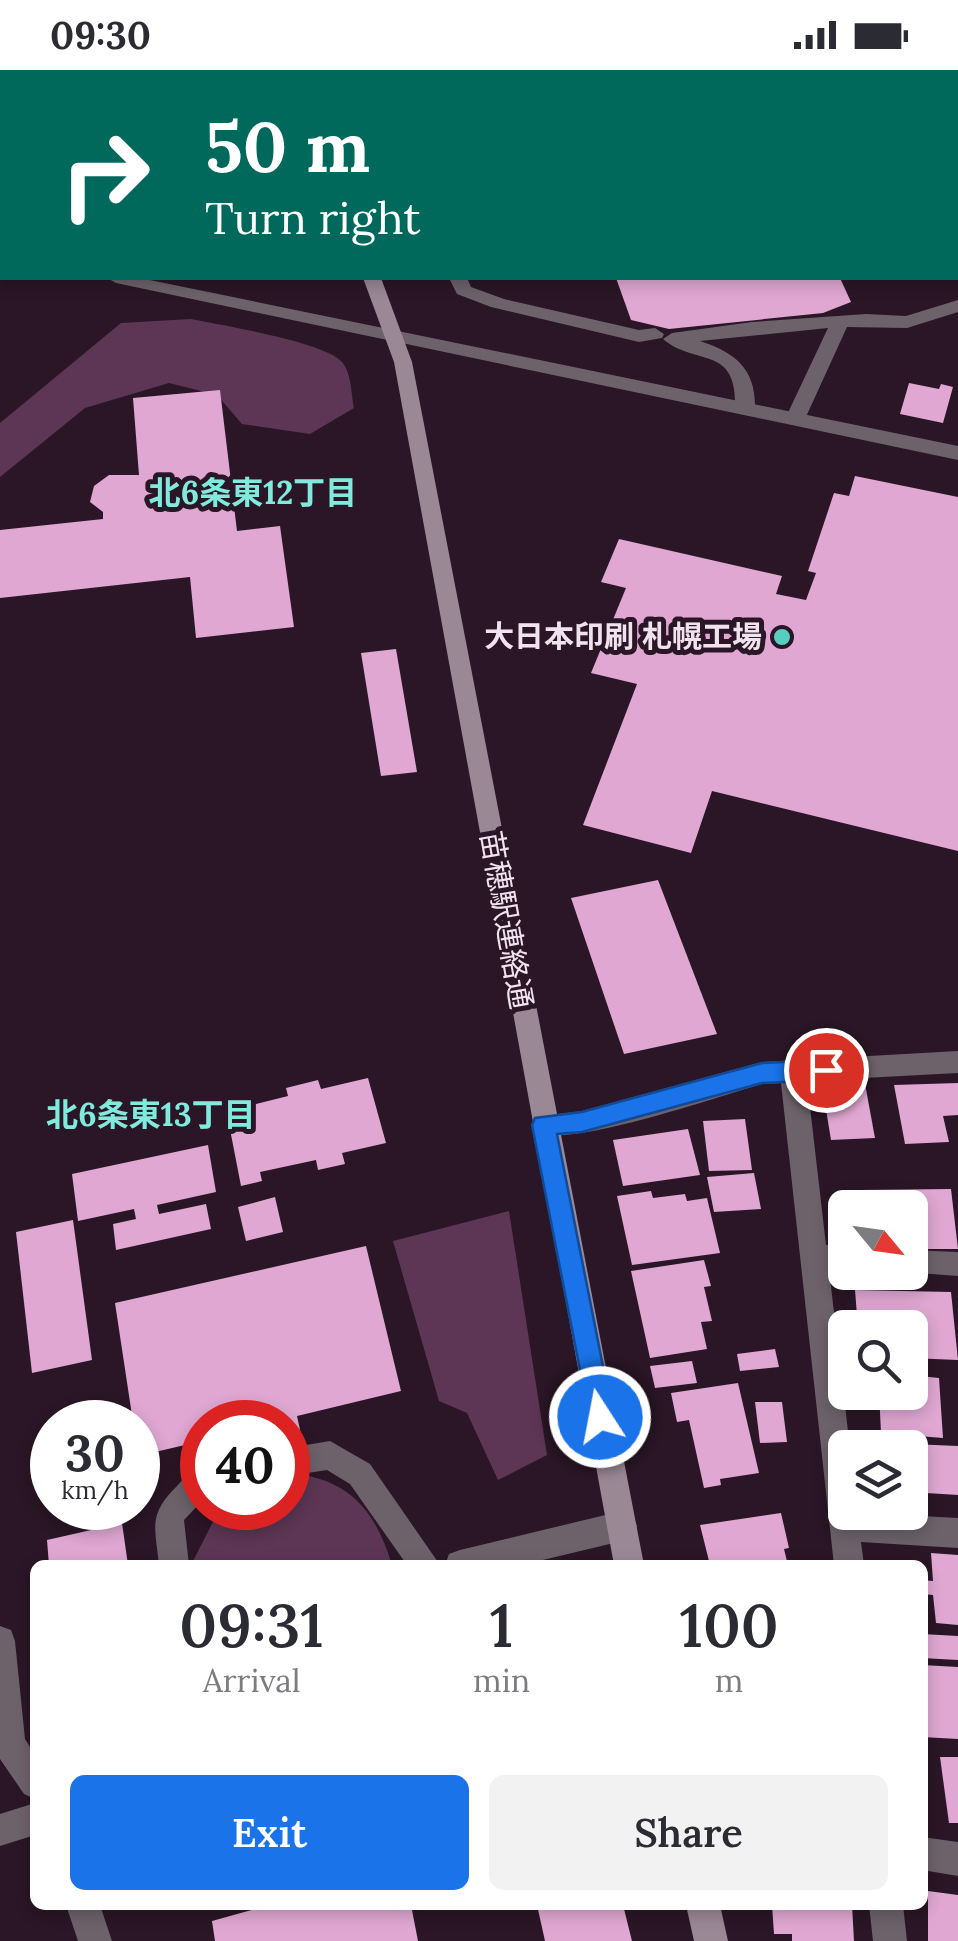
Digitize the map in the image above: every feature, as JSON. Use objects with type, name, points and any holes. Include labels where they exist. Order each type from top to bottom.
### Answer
[{"type":"street","points":[[126,280],[958,453]]},
{"type":"street","name":"苗穂駅連絡通","points":[[373,280],[403,362],[628,1560]]},
{"type":"street","points":[[459,280],[464,290],[498,302],[640,336],[836,315],[907,322],[958,306]]},
{"type":"street","points":[[795,419],[836,315]]},
{"type":"street","points":[[657,332],[728,358],[741,372],[748,390],[745,409]]},
{"type":"street","points":[[544,1125],[582,1122],[762,1073],[958,1062]]},
{"type":"street","points":[[794,1072],[834,1430]]},
{"type":"street","points":[[814,1257],[828,1257]]},
{"type":"street","points":[[928,1263],[958,1264]]},
{"type":"street","points":[[310,1458],[330,1455],[360,1474],[422,1560]]},
{"type":"street","points":[[174,1560],[169,1515],[180,1504]]},
{"type":"street","points":[[481,1560],[622,1526]]},
{"type":"street","points":[[845,1530],[848,1560]]},
{"type":"street","points":[[902,1530],[958,1534]]},
{"type":"street","points":[[0,1641],[9,1744],[30,1776]]},
{"type":"street","points":[[0,1830],[30,1821]]},
{"type":"street","points":[[928,1854],[958,1859]]},
{"type":"street","points":[[85,1910],[94,1941]]},
{"type":"street","points":[[704,1910],[711,1941]]},
{"type":"street","points":[[887,1910],[890,1941]]},
{"type":"shaded area","points":[[191,319],[271,335],[332,355],[348,372],[354,408],[310,434],[242,424],[217,395],[169,383],[85,408],[0,477],[0,423],[121,323]]},
{"type":"shaded area","points":[[509,1211],[547,1455],[498,1480],[467,1413],[439,1401],[393,1241]]},
{"type":"shaded area","points":[[310,1476],[356,1500],[377,1528],[390,1560],[194,1560],[209,1530],[310,1530]]},
{"type":"building","points":[[617,280],[841,280],[851,302],[823,313],[669,329],[631,320]]},
{"type":"building","points":[[909,383],[939,389],[941,384],[953,387],[943,423],[900,414]]},
{"type":"building","points":[[220,390],[237,531],[280,526],[294,627],[196,638],[190,577],[0,598],[0,530],[103,519],[103,512],[90,502],[94,486],[109,475],[139,475],[133,398]]},
{"type":"building","name":"大日本印刷 札幌工場","points":[[855,476],[958,497],[958,851],[712,791],[691,853],[583,825],[637,684],[591,673],[626,588],[601,582],[619,539],[782,576],[776,594],[806,600],[816,573],[808,571],[834,493],[849,496]]},
{"type":"building","points":[[396,649],[417,772],[381,776],[361,653]]},
{"type":"building","points":[[658,880],[717,1034],[624,1054],[571,898]]},
{"type":"building","points":[[368,1078],[386,1143],[342,1153],[345,1164],[318,1170],[316,1160],[260,1172],[262,1181],[241,1186],[228,1119],[254,1113],[252,1105],[288,1096],[286,1088],[318,1080],[321,1089]]},
{"type":"building","points":[[958,1083],[958,1115],[943,1116],[949,1142],[905,1144],[894,1085]]},
{"type":"building","points":[[865,1084],[875,1138],[831,1140],[822,1085]]},
{"type":"building","points":[[745,1119],[752,1170],[709,1171],[703,1121]]},
{"type":"building","points":[[688,1129],[700,1175],[623,1186],[613,1140]]},
{"type":"building","points":[[208,1145],[216,1192],[157,1205],[159,1214],[206,1204],[211,1229],[116,1250],[113,1224],[136,1219],[134,1209],[78,1221],[72,1174]]},
{"type":"building","points":[[754,1173],[761,1209],[714,1212],[707,1177]]},
{"type":"building","points":[[951,1189],[958,1249],[928,1249],[928,1190],[860,1190]]},
{"type":"building","points":[[651,1191],[653,1198],[685,1194],[687,1201],[707,1198],[720,1253],[632,1265],[617,1196]]},
{"type":"building","points":[[275,1197],[283,1232],[246,1241],[238,1207]]},
{"type":"building","points":[[73,1220],[92,1360],[32,1373],[16,1232]]},
{"type":"building","points":[[366,1246],[401,1391],[310,1413],[310,1400],[180,1400],[180,1446],[160,1451],[160,1400],[130,1400],[115,1303]]},
{"type":"building","points":[[704,1260],[711,1286],[704,1287],[712,1321],[701,1322],[707,1349],[650,1358],[631,1271]]},
{"type":"building","points":[[855,1290],[951,1292],[958,1360],[928,1359],[928,1310],[857,1310]]},
{"type":"building","points":[[775,1349],[779,1367],[740,1371],[737,1354]]},
{"type":"building","points":[[692,1361],[697,1383],[655,1388],[650,1366]]},
{"type":"building","points":[[928,1377],[939,1378],[943,1438],[928,1437],[928,1430],[881,1430],[880,1410],[928,1410]]},
{"type":"building","points":[[738,1383],[759,1473],[720,1479],[721,1485],[704,1488],[689,1420],[677,1422],[671,1393]]},
{"type":"building","points":[[755,1402],[782,1402],[787,1442],[760,1443]]},
{"type":"building","points":[[928,1445],[958,1446],[958,1495],[928,1493]]},
{"type":"building","points":[[781,1513],[789,1548],[784,1549],[787,1560],[709,1560],[700,1525]]},
{"type":"building","points":[[91,1530],[123,1530],[127,1560],[49,1560],[47,1540]]},
{"type":"building","points":[[931,1553],[958,1555],[958,1625],[936,1623],[933,1595],[928,1595],[928,1581],[933,1581]]},
{"type":"building","points":[[928,1634],[958,1636],[958,1660],[928,1658]]},
{"type":"building","points":[[928,1665],[958,1667],[958,1739],[928,1737]]},
{"type":"building","points":[[940,1757],[958,1757],[958,1823],[949,1823]]},
{"type":"building","points":[[928,1891],[958,1895],[958,1941],[928,1941]]},
{"type":"building","points":[[252,1910],[412,1910],[418,1941],[215,1941],[212,1921]]},
{"type":"building","points":[[538,1910],[624,1910],[632,1941],[545,1941]]},
{"type":"building","points":[[772,1910],[852,1910],[854,1941],[792,1941],[792,1934],[774,1934]]},
{"type":"place","name":"大日本印刷 札幌工場","points":[[782,637]]},
{"type":"district","name":"北6条東12丁目","points":[[253,493]]},
{"type":"district","name":"北6条東13丁目","points":[[151,1115]]},
{"type":"route","points":[[600,1417],[544,1125],[582,1122],[762,1073],[826,1070]]}]
